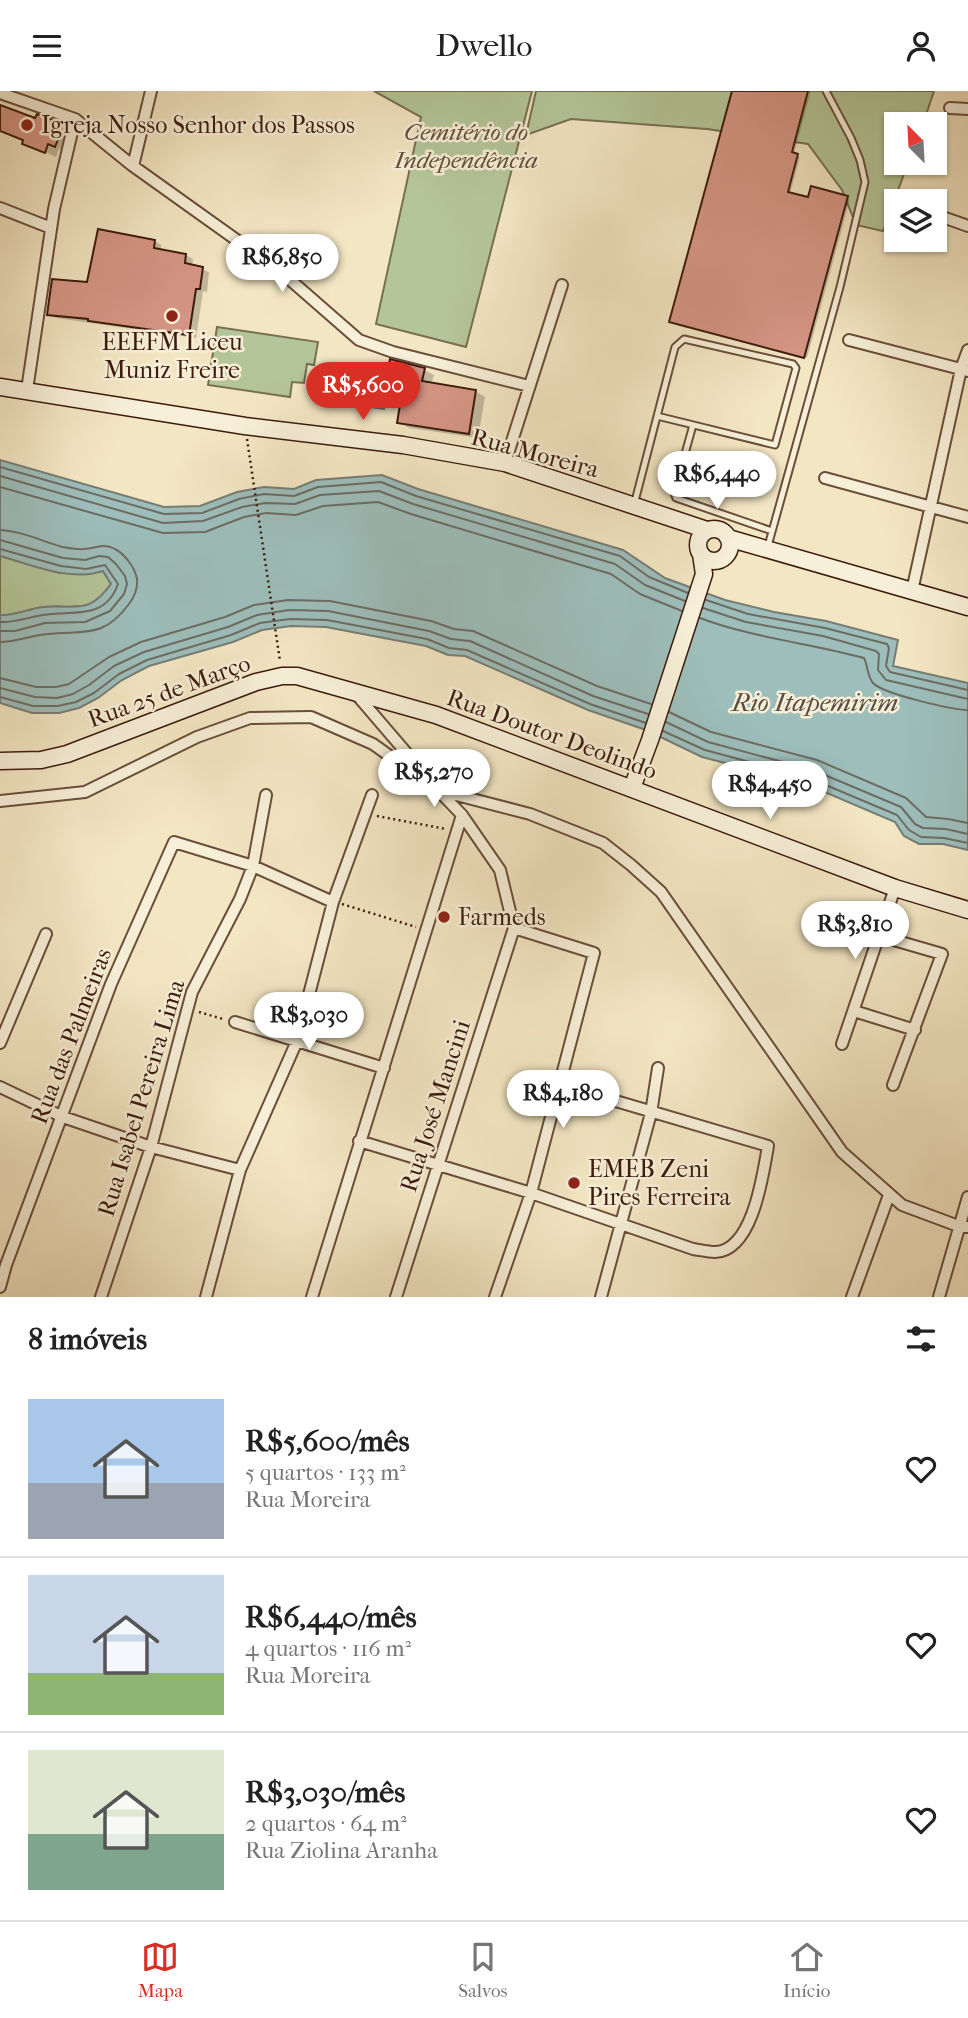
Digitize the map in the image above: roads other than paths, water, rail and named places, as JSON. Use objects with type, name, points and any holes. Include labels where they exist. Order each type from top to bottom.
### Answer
[{"type":"street","points":[[133,166],[151,91]]},
{"type":"street","points":[[0,93],[75,119],[133,166],[280,271],[359,340],[393,352],[529,386]]},
{"type":"street","points":[[950,108],[968,109]]},
{"type":"street","points":[[27,390],[51,228],[75,119]]},
{"type":"street","points":[[0,208],[51,228]]},
{"type":"street","points":[[947,219],[968,226]]},
{"type":"street","points":[[505,463],[562,285]]},
{"type":"street","points":[[849,340],[965,370]]},
{"type":"street","points":[[912,591],[968,350]]},
{"type":"street","name":"Rua Moreira","points":[[0,387],[245,426],[403,445],[505,463],[707,530]]},
{"type":"street","points":[[825,478],[968,517]]},
{"type":"street","points":[[681,521],[705,559],[763,548]]},
{"type":"street","points":[[632,788],[702,577],[699,538],[707,530],[719,529],[728,538],[968,607]]},
{"type":"street","points":[[702,577],[730,548],[728,538]]},
{"type":"street","name":"Rua 25 de Março","points":[[0,761],[41,760],[67,754],[196,703],[282,676],[297,676],[355,692]]},
{"type":"street","points":[[355,692],[438,790],[462,814],[500,870],[514,927],[594,953],[531,1193],[495,1297]]},
{"type":"street","name":"Rua Doutor Deolindo","points":[[355,692],[436,715],[895,888],[968,911]]},
{"type":"street","points":[[0,801],[85,792],[197,737],[250,719],[311,717],[373,744],[438,790],[530,814],[603,843],[632,865],[661,893],[842,1152],[902,1205],[964,1227]]},
{"type":"street","name":"Rua Isabel Pereira Lima","points":[[101,1297],[151,1147],[192,992],[240,899],[253,866],[266,795]]},
{"type":"street","points":[[206,1297],[240,1170],[297,1041],[333,902],[372,795]]},
{"type":"street","points":[[312,1297],[462,814]]},
{"type":"street","name":"Rua das Palmeiras","points":[[0,1287],[3,1264],[63,1117],[111,984],[174,842],[253,866]]},
{"type":"street","points":[[253,866],[333,902]]},
{"type":"street","points":[[842,1044],[895,888]]},
{"type":"street","name":"Rua José Mancini","points":[[396,1297],[514,927]]},
{"type":"street","points":[[0,1043],[46,934]]},
{"type":"street","points":[[880,936],[942,954],[893,1085]]},
{"type":"street","points":[[854,1011],[915,1030]]},
{"type":"street","points":[[235,1022],[384,1068]]},
{"type":"street","points":[[601,1297],[650,1113],[657,1068]]},
{"type":"street","points":[[359,1141],[531,1193],[693,1249],[717,1252],[736,1243],[758,1200],[768,1146],[558,1084]]},
{"type":"street","points":[[0,1087],[63,1117],[151,1147],[240,1170]]},
{"type":"street","points":[[852,1297],[889,1195]]},
{"type":"street","points":[[939,1297],[964,1227],[968,1197]]},
{"type":"lane","points":[[763,548],[772,531],[840,287],[865,182],[851,138],[826,91]]},
{"type":"lane","points":[[634,505],[657,416],[675,347],[684,339],[793,364],[796,368],[775,445],[657,416]]},
{"type":"lane","points":[[693,425],[674,493],[676,498],[772,531]]},
{"type":"water","points":[[345,370],[374,375],[372,383],[388,386],[384,409],[340,403]]},
{"type":"water","name":"Rio Itapemirim","points":[[0,460],[164,507],[200,506],[237,492],[264,487],[294,489],[316,480],[382,475],[418,489],[623,550],[665,578],[725,600],[826,621],[898,640],[893,666],[968,683],[968,850],[943,844],[919,844],[904,836],[895,822],[806,784],[702,757],[646,730],[588,710],[465,656],[448,655],[426,646],[326,627],[291,626],[262,630],[233,642],[149,666],[79,708],[59,713],[32,713],[0,703],[0,615],[43,607],[88,605],[111,584],[103,571],[77,575],[38,568],[0,556]]},
{"type":"place","name":"Igreja Nosso Senhor dos Passos","points":[[27,125]]},
{"type":"place","name":"EEEFM Liceu Muniz Freire","points":[[172,316]]},
{"type":"place","name":"Farmeds","points":[[444,917]]},
{"type":"place","name":"EMEB Zeni Pires Ferreira","points":[[574,1183]]},
{"type":"park label","name":"Cemitério do Independência","points":[[466,146]]}]
